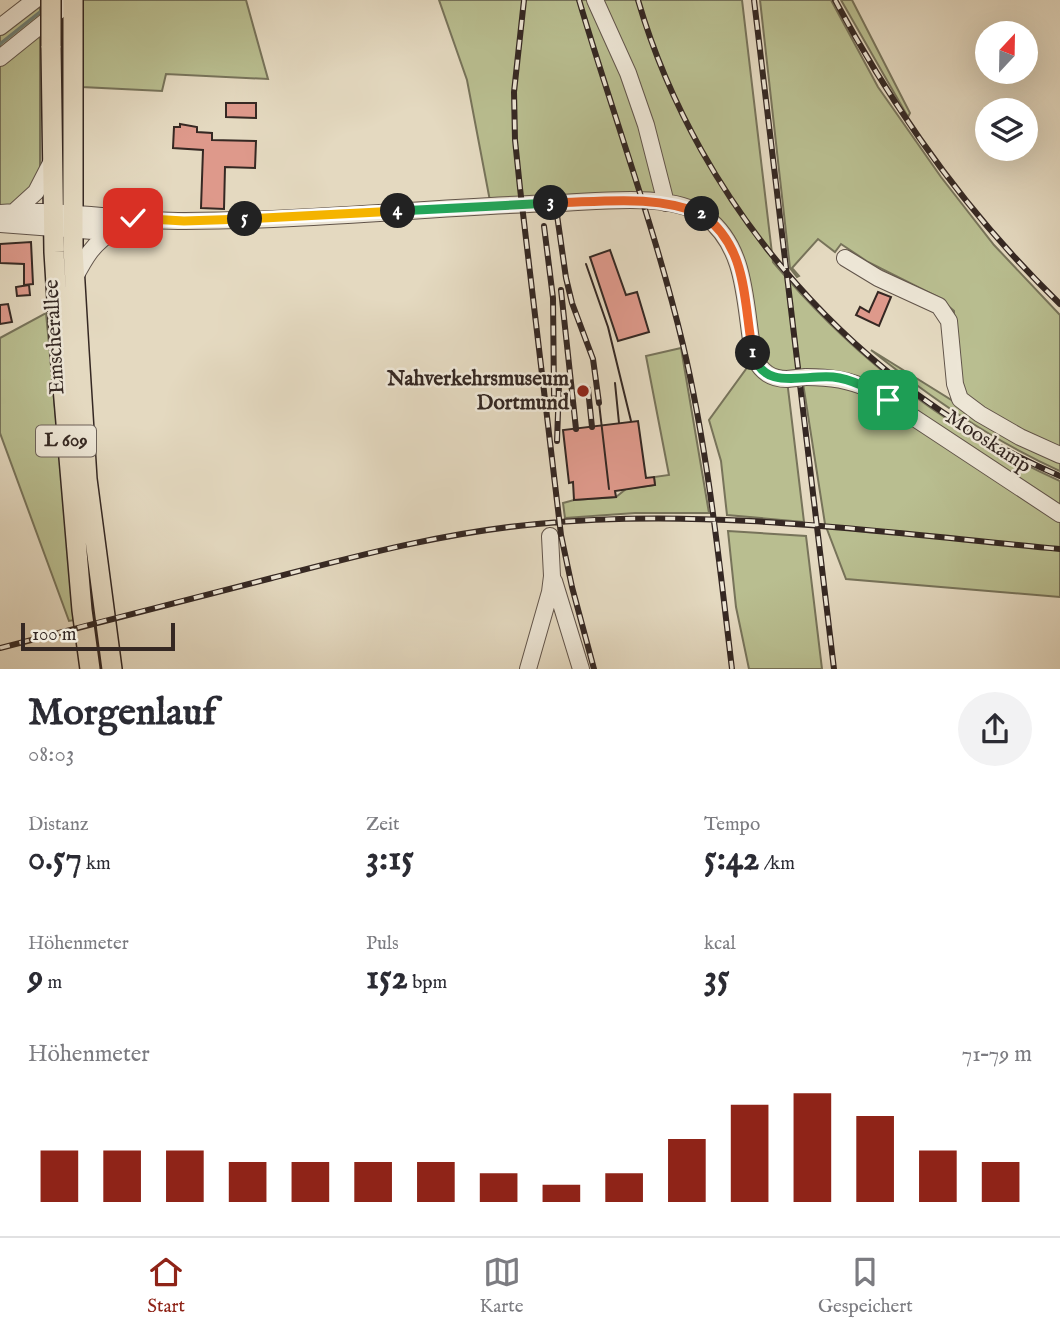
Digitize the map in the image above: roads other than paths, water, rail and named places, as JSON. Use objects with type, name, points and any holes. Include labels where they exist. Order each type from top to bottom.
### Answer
[{"type":"main road","name":"Emscherallee","points":[[51,0],[54,155],[74,279],[87,479],[112,669]]},
{"type":"main road","name":"Emscherallee","points":[[73,0],[64,221],[67,455],[90,669]]},
{"type":"street","points":[[0,27],[35,0]]},
{"type":"street","points":[[0,58],[73,0]]},
{"type":"street","points":[[595,0],[628,73],[643,115],[666,203]]},
{"type":"street","points":[[7,213],[36,192],[54,155]]},
{"type":"street","name":"Mooskamp","points":[[64,221],[179,221],[642,201],[681,205],[705,215],[725,235],[737,256],[754,358],[769,376],[787,379],[832,377],[852,381],[872,390],[1060,514]]},
{"type":"street","points":[[7,213],[64,221]]},
{"type":"street","points":[[0,224],[64,221]]},
{"type":"street","name":"Mooskamp","points":[[64,221],[118,230],[179,221]]},
{"type":"street","points":[[74,279],[95,244],[118,230]]},
{"type":"street","points":[[845,258],[878,278],[939,306],[949,321],[955,384],[960,399],[979,414],[1020,437],[1060,455]]},
{"type":"street","points":[[550,536],[552,576],[581,669]]},
{"type":"street","points":[[528,669],[552,576]]},
{"type":"waterway","points":[[0,44],[45,8]]},
{"type":"tram line","points":[[586,264],[608,327],[631,421]]},
{"type":"tram line","points":[[615,383],[619,423]]},
{"type":"tram line","points":[[599,403],[609,489]]},
{"type":"railway","points":[[524,0],[514,92],[520,188],[561,535],[594,669]]},
{"type":"railway","points":[[579,0],[647,215],[683,345],[706,466],[732,669]]},
{"type":"railway","points":[[638,0],[665,77],[702,151],[746,220],[797,284],[855,343],[918,395],[987,440],[1060,476]]},
{"type":"railway","points":[[754,0],[834,669]]},
{"type":"railway","points":[[835,0],[908,122],[936,161],[994,235],[1060,304]]},
{"type":"railway","points":[[557,215],[566,278],[572,303],[593,359],[599,403]]},
{"type":"railway","points":[[544,226],[553,298],[554,397]]},
{"type":"railway","points":[[561,290],[576,429]]},
{"type":"railway","points":[[557,441],[559,385]]},
{"type":"railway","points":[[588,389],[592,427]]},
{"type":"railway","points":[[0,648],[371,553],[470,533],[537,524],[668,518],[733,520],[1060,549]]},
{"type":"place","name":"Nahverkehrsmuseum Dortmund","points":[[583,391]]}]
